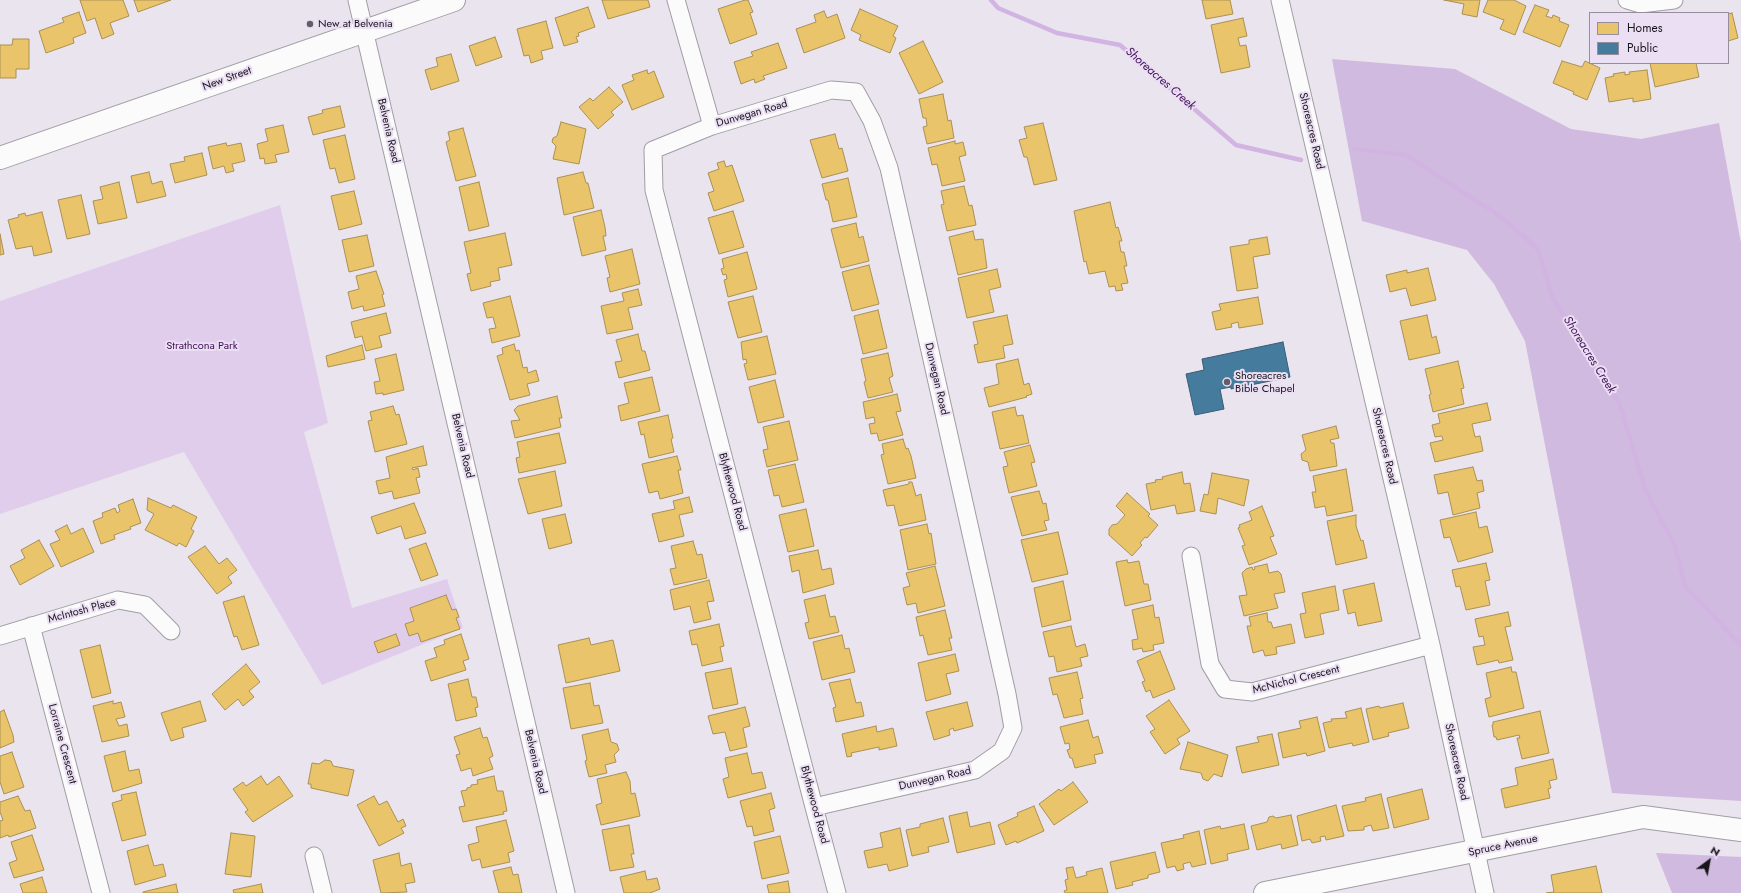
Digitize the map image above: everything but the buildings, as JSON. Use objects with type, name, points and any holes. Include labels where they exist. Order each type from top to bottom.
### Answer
[{"type":"street","name":"Belvenia Road","points":[[357,0],[566,893]]},
{"type":"street","name":"New Street","points":[[0,158],[454,0]]},
{"type":"street","name":"Dunvegan Road","points":[[676,0],[712,126],[831,90],[856,92],[872,121],[889,168],[1007,694],[1013,728],[1002,751],[975,770],[814,807]]},
{"type":"street","name":"Shoreacres Road","points":[[1280,0],[1431,645],[1485,893]]},
{"type":"street","points":[[1627,0],[1640,4],[1674,0]]},
{"type":"street","name":"Blythewood Road","points":[[712,126],[653,150],[654,190],[814,807],[838,893]]},
{"type":"street","name":"McNichol Crescent","points":[[1192,556],[1210,664],[1225,689],[1252,692],[1431,645]]},
{"type":"street","name":"McIntosh Place","points":[[31,626],[118,600],[145,605],[171,631]]},
{"type":"street","points":[[0,636],[31,626]]},
{"type":"street","name":"Lorraine Crescent","points":[[31,626],[102,893]]},
{"type":"street","name":"Spruce Avenue","points":[[1265,893],[1476,852],[1643,817],[1741,830]]},
{"type":"street","points":[[314,856],[323,893]]},
{"type":"green space","name":"Strathcona Park","points":[[280,205],[328,423],[304,432],[352,608],[447,579],[463,628],[322,685],[184,452],[0,514],[0,301]]},
{"type":"shaded area","points":[[1332,59],[1455,69],[1571,129],[1641,139],[1719,123],[1741,243],[1741,801],[1612,793],[1525,341],[1494,284],[1467,250],[1362,221]]},
{"type":"shaded area","points":[[1656,853],[1741,857],[1741,893],[1672,893]]},
{"type":"waterway","name":"Shoreacres Creek","points":[[991,0],[998,8],[1057,33],[1120,45],[1236,145],[1301,160]]},
{"type":"waterway","name":"Shoreacres Creek","points":[[1354,149],[1406,155],[1500,216],[1538,249],[1552,296],[1620,405],[1645,489],[1675,546],[1685,586],[1741,645]]},
{"type":"place","name":"New at Belvenia","points":[[310,24]]},
{"type":"place","name":"Shoreacres Bible Chapel","points":[[1227,382]]}]
